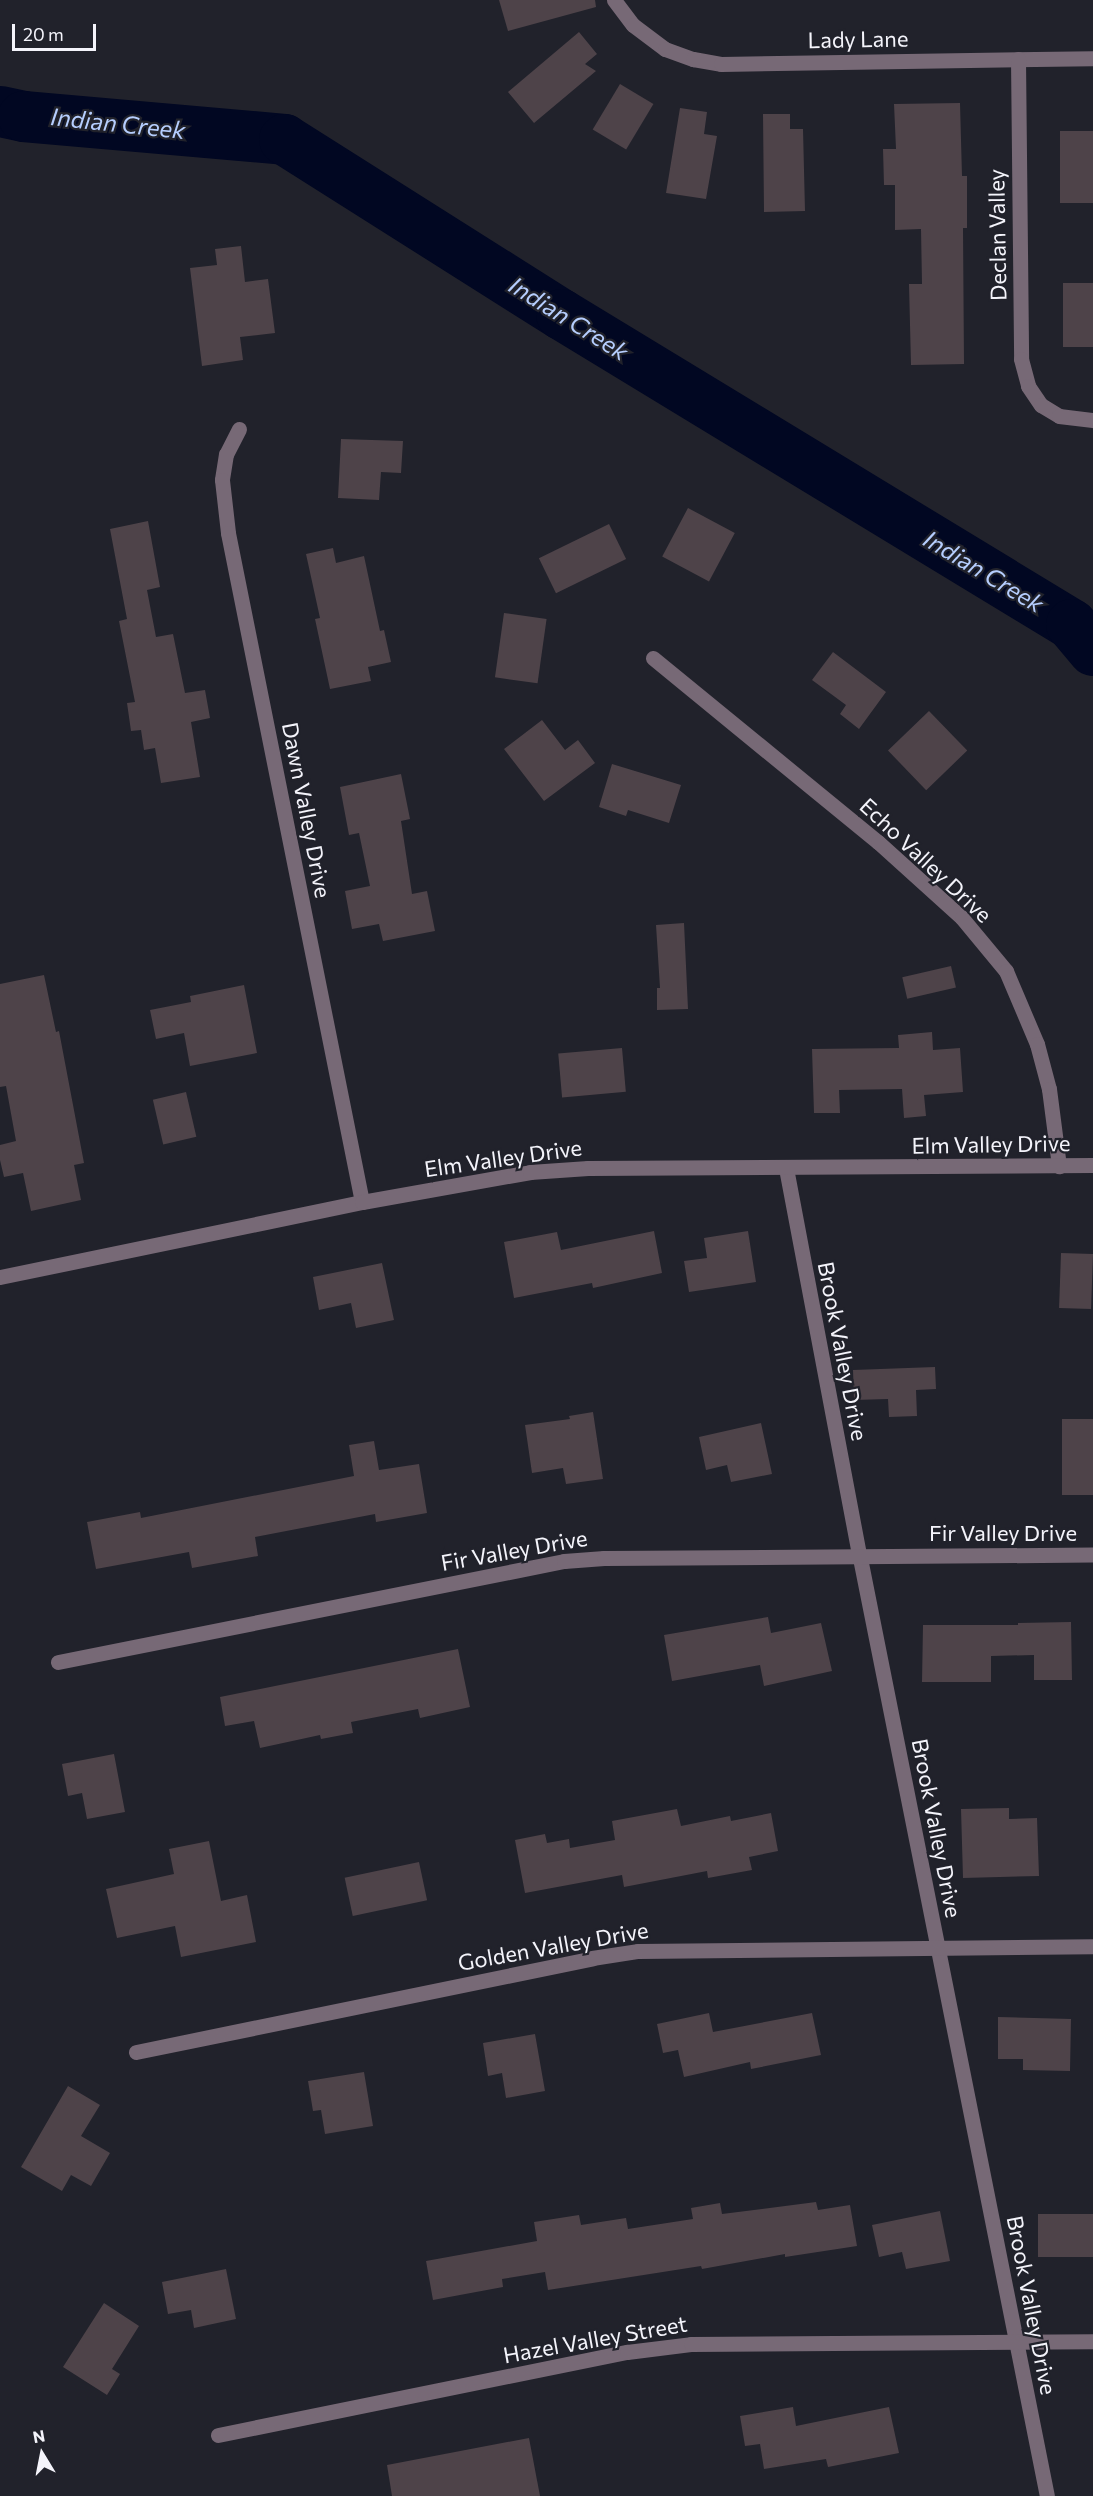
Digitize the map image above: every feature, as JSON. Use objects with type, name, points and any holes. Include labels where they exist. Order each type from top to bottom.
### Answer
[{"type":"street","name":"Lady Lane","points":[[614,0],[633,25],[665,49],[693,60],[721,64],[1093,58]]},
{"type":"street","name":"Declan Valley","points":[[1018,59],[1021,359],[1028,386],[1041,405],[1059,416],[1093,420]]},
{"type":"street","name":"Dawn Valley Drive","points":[[239,429],[226,454],[222,480],[228,533],[362,1202]]},
{"type":"street","name":"Echo Valley Drive","points":[[653,658],[878,842],[962,918],[1006,971],[1036,1044],[1046,1078],[1057,1135],[1059,1166]]},
{"type":"street","name":"Elm Valley Drive","points":[[0,1277],[362,1202],[530,1172],[588,1168],[1093,1165]]},
{"type":"street","name":"Brook Valley Drive","points":[[786,1168],[860,1558],[1047,2496]]},
{"type":"street","name":"Fir Valley Drive","points":[[58,1662],[564,1561],[604,1558],[860,1558],[995,1554],[1093,1556]]},
{"type":"street","name":"Golden Valley Drive","points":[[136,2052],[592,1958],[638,1951],[1093,1946]]},
{"type":"street","name":"Hazel Valley Street","points":[[218,2435],[627,2352],[691,2344],[1093,2341]]},
{"type":"building","points":[[499,0],[595,0],[596,7],[508,31]]},
{"type":"building","points":[[579,32],[597,54],[585,64],[596,71],[534,123],[508,92]]},
{"type":"building","points":[[620,84],[653,104],[626,150],[593,129]]},
{"type":"building","points":[[960,103],[962,176],[967,176],[967,228],[963,228],[964,364],[911,365],[909,284],[922,284],[921,229],[895,230],[895,185],[884,185],[883,149],[896,149],[894,104]]},
{"type":"building","points":[[680,108],[707,112],[704,134],[717,136],[706,199],[666,193]]},
{"type":"building","points":[[763,114],[790,114],[790,129],[803,129],[805,211],[764,212]]},
{"type":"building","points":[[1060,131],[1093,131],[1093,203],[1060,203]]},
{"type":"building","points":[[241,246],[245,282],[268,279],[275,333],[240,337],[243,360],[202,366],[190,268],[217,265],[215,249]]},
{"type":"building","points":[[1063,283],[1093,283],[1093,347],[1063,347]]},
{"type":"building","points":[[341,439],[403,441],[401,473],[381,472],[379,500],[338,498]]},
{"type":"building","points":[[688,508],[735,533],[709,581],[662,557]]},
{"type":"building","points":[[148,521],[160,587],[147,590],[156,637],[173,634],[185,693],[205,690],[210,718],[191,722],[200,777],[161,783],[155,748],[144,750],[141,730],[131,731],[127,703],[135,702],[119,621],[127,619],[110,529]]},
{"type":"building","points":[[609,524],[626,559],[556,593],[539,558]]},
{"type":"building","points":[[333,548],[336,563],[364,556],[380,631],[384,630],[391,662],[368,667],[371,681],[330,689],[315,619],[320,618],[306,554]]},
{"type":"building","points":[[504,613],[547,619],[538,683],[495,677]]},
{"type":"building","points":[[833,652],[886,692],[859,729],[840,714],[846,705],[812,680]]},
{"type":"building","points":[[929,711],[967,751],[926,790],[888,751]]},
{"type":"building","points":[[542,720],[565,750],[578,740],[595,763],[544,801],[504,749]]},
{"type":"building","points":[[612,764],[681,785],[669,823],[628,810],[626,816],[599,807]]},
{"type":"building","points":[[401,774],[410,819],[401,821],[412,894],[427,891],[435,931],[383,941],[379,924],[352,929],[345,891],[370,886],[359,833],[349,835],[340,787]]},
{"type":"building","points":[[684,923],[688,1009],[657,1010],[657,988],[660,988],[656,925]]},
{"type":"building","points":[[951,966],[956,987],[907,999],[902,977]]},
{"type":"building","points":[[44,975],[56,1032],[59,1031],[84,1163],[74,1165],[81,1200],[31,1211],[23,1173],[4,1177],[0,1160],[0,1145],[16,1141],[6,1086],[0,1087],[0,984]]},
{"type":"building","points":[[244,985],[257,1053],[190,1066],[184,1033],[156,1039],[150,1010],[191,1002],[190,996]]},
{"type":"building","points":[[932,1032],[933,1050],[960,1048],[963,1092],[924,1095],[926,1116],[904,1118],[902,1089],[839,1090],[840,1113],[814,1113],[812,1049],[899,1048],[898,1035]]},
{"type":"building","points":[[622,1048],[626,1092],[562,1097],[558,1054]]},
{"type":"building","points":[[186,1092],[196,1137],[163,1144],[153,1100]]},
{"type":"building","points":[[654,1231],[662,1273],[593,1288],[592,1283],[514,1298],[504,1242],[557,1232],[561,1250]]},
{"type":"building","points":[[748,1231],[756,1282],[689,1292],[684,1261],[707,1258],[704,1238]]},
{"type":"building","points":[[1061,1253],[1093,1254],[1091,1309],[1059,1308]]},
{"type":"building","points":[[382,1263],[394,1320],[356,1328],[351,1303],[319,1310],[313,1277]]},
{"type":"building","points":[[935,1367],[936,1389],[916,1390],[917,1416],[889,1417],[888,1399],[854,1400],[853,1370]]},
{"type":"building","points":[[593,1412],[603,1479],[566,1484],[563,1468],[532,1473],[525,1425],[570,1419],[569,1416]]},
{"type":"building","points":[[1062,1419],[1093,1419],[1093,1495],[1062,1495]]},
{"type":"building","points":[[761,1423],[772,1474],[731,1482],[727,1465],[706,1470],[699,1437]]},
{"type":"building","points":[[374,1441],[379,1470],[419,1464],[427,1513],[376,1522],[375,1514],[255,1537],[258,1556],[192,1568],[189,1552],[96,1569],[87,1522],[140,1512],[141,1518],[354,1476],[349,1445]]},
{"type":"building","points":[[768,1617],[771,1633],[821,1623],[832,1671],[764,1686],[760,1665],[672,1681],[664,1635]]},
{"type":"building","points":[[1071,1622],[1072,1680],[1034,1680],[1034,1655],[991,1656],[991,1682],[922,1682],[923,1625],[1018,1625],[1018,1623]]},
{"type":"building","points":[[458,1649],[470,1707],[420,1718],[418,1709],[351,1722],[353,1733],[321,1739],[320,1735],[260,1748],[254,1721],[225,1726],[220,1697]]},
{"type":"building","points":[[114,1754],[125,1812],[87,1819],[82,1793],[68,1796],[62,1764]]},
{"type":"building","points":[[1009,1808],[1009,1819],[1037,1818],[1039,1876],[963,1878],[961,1809]]},
{"type":"building","points":[[677,1809],[681,1826],[730,1816],[731,1821],[771,1813],[778,1851],[749,1857],[752,1870],[708,1878],[707,1871],[624,1887],[622,1875],[525,1893],[515,1840],[545,1834],[547,1843],[569,1839],[570,1848],[615,1840],[612,1821]]},
{"type":"building","points":[[209,1841],[221,1901],[247,1895],[256,1942],[181,1957],[175,1926],[117,1938],[106,1889],[174,1874],[169,1849]]},
{"type":"building","points":[[419,1862],[427,1900],[353,1916],[345,1878]]},
{"type":"building","points":[[709,2013],[713,2032],[812,2013],[821,2055],[751,2069],[750,2062],[684,2077],[678,2050],[663,2053],[657,2024]]},
{"type":"building","points":[[998,2017],[1071,2019],[1070,2071],[1023,2070],[1023,2059],[998,2059]]},
{"type":"building","points":[[535,2034],[545,2091],[506,2098],[502,2073],[488,2076],[483,2043]]},
{"type":"building","points":[[364,2072],[373,2126],[325,2134],[321,2110],[313,2111],[308,2081]]},
{"type":"building","points":[[68,2086],[100,2105],[81,2136],[110,2153],[91,2186],[71,2175],[62,2191],[21,2167]]},
{"type":"building","points":[[816,2202],[818,2210],[850,2205],[857,2246],[785,2257],[785,2254],[702,2269],[701,2266],[548,2290],[545,2272],[502,2279],[503,2287],[433,2300],[426,2261],[537,2241],[534,2222],[579,2215],[581,2225],[626,2218],[628,2229],[693,2219],[691,2208],[720,2203],[722,2214]]},
{"type":"building","points":[[940,2211],[950,2261],[906,2269],[902,2252],[879,2257],[872,2225]]},
{"type":"building","points":[[1038,2214],[1093,2214],[1093,2257],[1038,2257]]},
{"type":"building","points":[[226,2269],[236,2319],[194,2328],[191,2310],[168,2314],[162,2282]]},
{"type":"building","points":[[104,2303],[139,2326],[112,2369],[120,2374],[107,2395],[63,2367]]},
{"type":"building","points":[[793,2407],[796,2426],[889,2407],[899,2453],[828,2467],[826,2459],[764,2469],[760,2444],[745,2446],[740,2416]]},
{"type":"building","points":[[529,2438],[540,2496],[392,2496],[387,2465]]},
{"type":"waterway","name":"Indian Creek","points":[[0,111],[23,116],[284,139],[561,314],[1071,624],[1093,650]]}]
